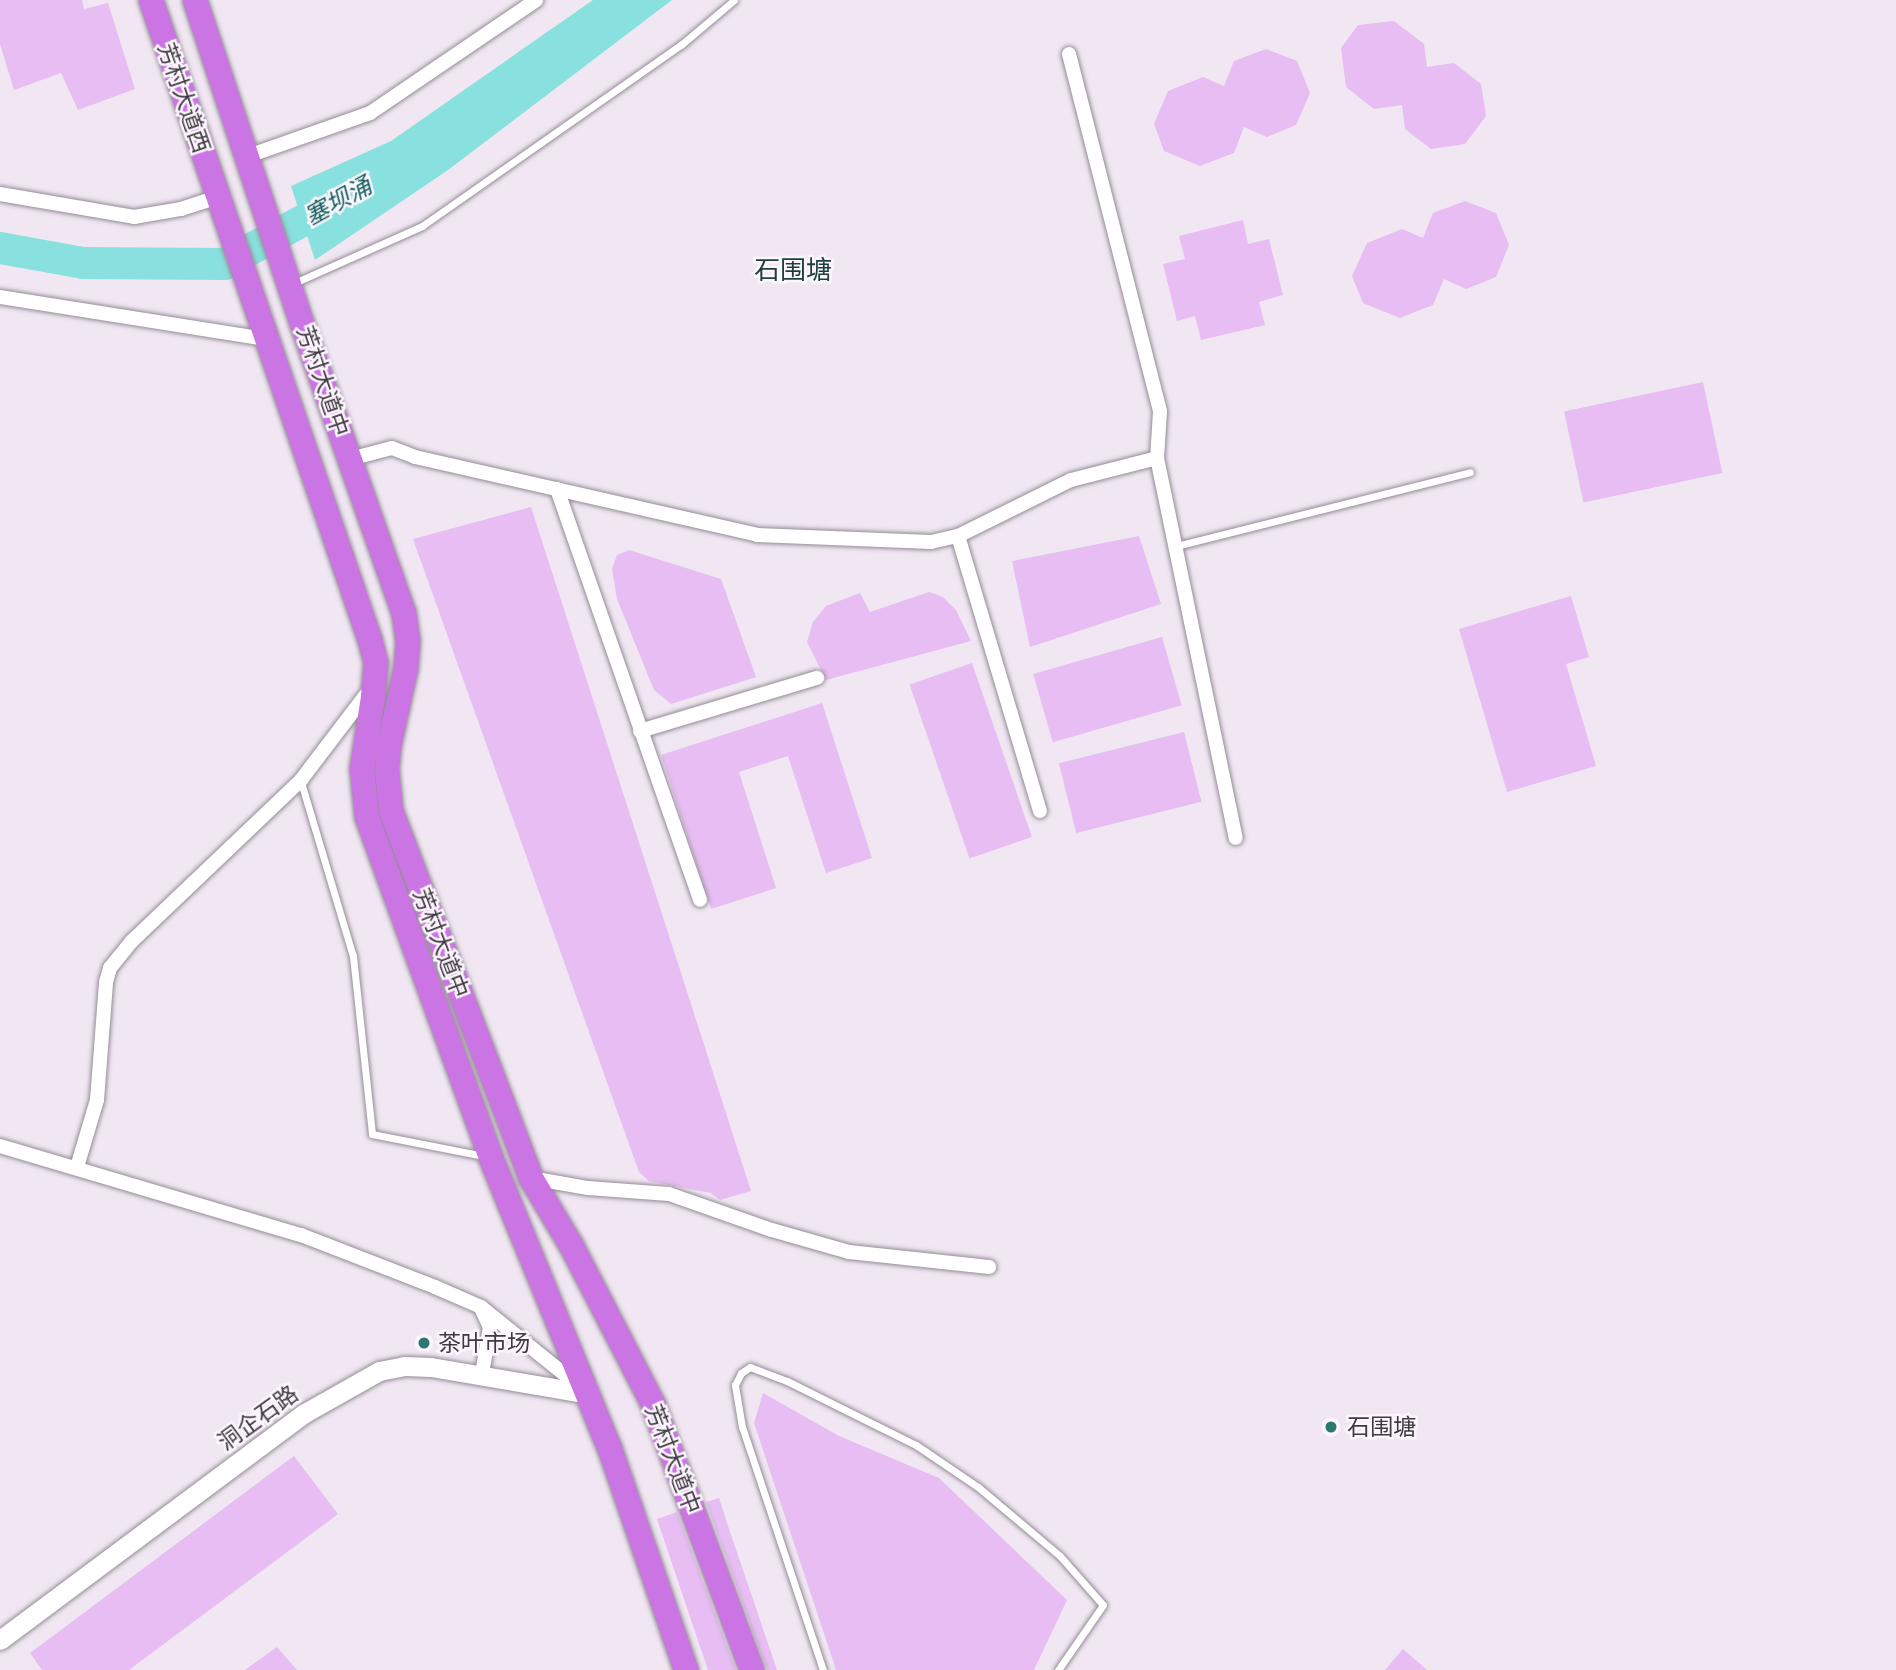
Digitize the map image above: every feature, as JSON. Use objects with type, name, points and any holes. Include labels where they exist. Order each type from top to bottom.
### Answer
[{"type":"highway","name":"芳村大道西","points":[[151,0],[217,197]]},
{"type":"highway","name":"芳村大道西","points":[[195,0],[258,188]]},
{"type":"highway","points":[[184,100],[192,84],[200,81],[216,86],[226,94]]},
{"type":"highway","name":"芳村大道中","points":[[258,188],[289,285],[404,613],[408,641],[403,690],[389,746],[387,791],[391,811],[531,1178],[570,1245],[653,1404],[752,1670]]},
{"type":"highway","name":"芳村大道中","points":[[217,197],[338,544],[376,663],[362,769],[367,817],[491,1158],[589,1394],[686,1670]]},
{"type":"street","points":[[248,156],[370,113],[536,0]]},
{"type":"street","points":[[1069,54],[1160,412],[1157,458],[1236,838]]},
{"type":"street","points":[[0,194],[134,218],[181,209],[217,197]]},
{"type":"street","points":[[0,297],[266,339]]},
{"type":"street","points":[[350,459],[392,448],[415,457],[758,535],[931,542],[958,536],[1071,480],[1157,458]]},
{"type":"street","points":[[556,489],[700,900]]},
{"type":"street","points":[[958,536],[1040,811]]},
{"type":"street","points":[[640,731],[817,678]]},
{"type":"street","points":[[77,1167],[97,1100],[106,982],[110,968],[132,941],[300,780],[365,696]]},
{"type":"street","points":[[0,1146],[77,1167],[346,1251],[481,1307],[589,1394]]},
{"type":"street","points":[[531,1178],[588,1188],[669,1194],[772,1230],[849,1252],[989,1267]]},
{"type":"street","points":[[481,1307],[490,1327],[482,1374]]},
{"type":"street","name":"洞企石路","points":[[0,1640],[303,1414],[356,1381],[379,1371],[404,1366],[482,1374],[589,1394]]},
{"type":"lane","points":[[289,285],[422,226],[682,44],[734,0]]},
{"type":"lane","points":[[1175,547],[1470,472]]},
{"type":"lane","points":[[300,780],[353,956],[372,1134],[491,1158]]},
{"type":"lane","points":[[823,1670],[742,1427],[735,1385],[741,1373],[750,1367],[787,1381],[915,1444],[978,1487],[1060,1556],[1103,1605],[1058,1670]]},
{"type":"water","points":[[593,0],[672,0],[448,170],[315,260],[291,186],[391,141]]},
{"type":"building","points":[[0,0],[82,0],[84,9],[108,3],[135,89],[78,110],[61,73],[14,90],[0,44]]},
{"type":"building","points":[[1394,21],[1424,44],[1427,67],[1454,63],[1481,84],[1486,116],[1465,144],[1431,149],[1405,129],[1402,105],[1374,109],[1346,87],[1341,48],[1358,25]]},
{"type":"building","points":[[1266,49],[1297,61],[1310,93],[1296,125],[1267,137],[1244,127],[1234,153],[1200,166],[1164,151],[1154,124],[1168,91],[1203,77],[1224,86],[1234,61]]},
{"type":"building","points":[[1465,201],[1496,213],[1509,245],[1496,277],[1466,289],[1444,279],[1433,305],[1400,318],[1363,303],[1352,276],[1367,243],[1402,229],[1423,238],[1433,213]]},
{"type":"building","points":[[1243,220],[1248,244],[1269,239],[1283,295],[1259,302],[1265,325],[1201,340],[1195,316],[1177,321],[1163,264],[1185,259],[1179,236]]},
{"type":"building","points":[[1703,382],[1722,473],[1583,502],[1564,412]]},
{"type":"building","points":[[531,507],[751,1191],[720,1200],[711,1193],[649,1181],[639,1172],[413,539]]},
{"type":"building","points":[[1139,536],[1161,604],[1030,647],[1012,561]]},
{"type":"building","points":[[629,550],[721,579],[756,677],[671,704],[654,690],[617,599],[612,569],[617,555]]},
{"type":"building","points":[[929,592],[943,597],[956,610],[971,641],[826,680],[807,642],[813,622],[826,606],[860,593],[870,612]]},
{"type":"building","points":[[1571,596],[1589,657],[1566,664],[1596,766],[1507,792],[1459,629]]},
{"type":"building","points":[[1162,637],[1182,705],[1053,742],[1033,674]]},
{"type":"building","points":[[972,663],[1032,837],[970,858],[910,684]]},
{"type":"building","points":[[822,703],[872,858],[826,873],[788,756],[739,772],[776,888],[711,909],[661,755]]},
{"type":"building","points":[[1184,732],[1201,802],[1076,833],[1059,763]]},
{"type":"building","points":[[763,1393],[839,1436],[939,1478],[1067,1600],[1034,1670],[836,1670],[754,1423]]},
{"type":"building","points":[[294,1456],[338,1514],[129,1670],[42,1670],[30,1653]]},
{"type":"building","points":[[719,1498],[777,1670],[767,1670],[706,1502]]},
{"type":"building","points":[[677,1512],[736,1670],[708,1670],[657,1519]]},
{"type":"building","points":[[277,1647],[297,1670],[245,1670]]},
{"type":"building","points":[[1403,1649],[1427,1670],[1385,1670]]},
{"type":"waterway","name":"塞坝涌","points":[[0,248],[83,263],[224,264],[338,201]]},
{"type":"place","name":"茶叶市场","points":[[424,1343]]},
{"type":"place","name":"石围塘","points":[[1331,1427]]},
{"type":"district","name":"石围塘","points":[[793,270]]}]
